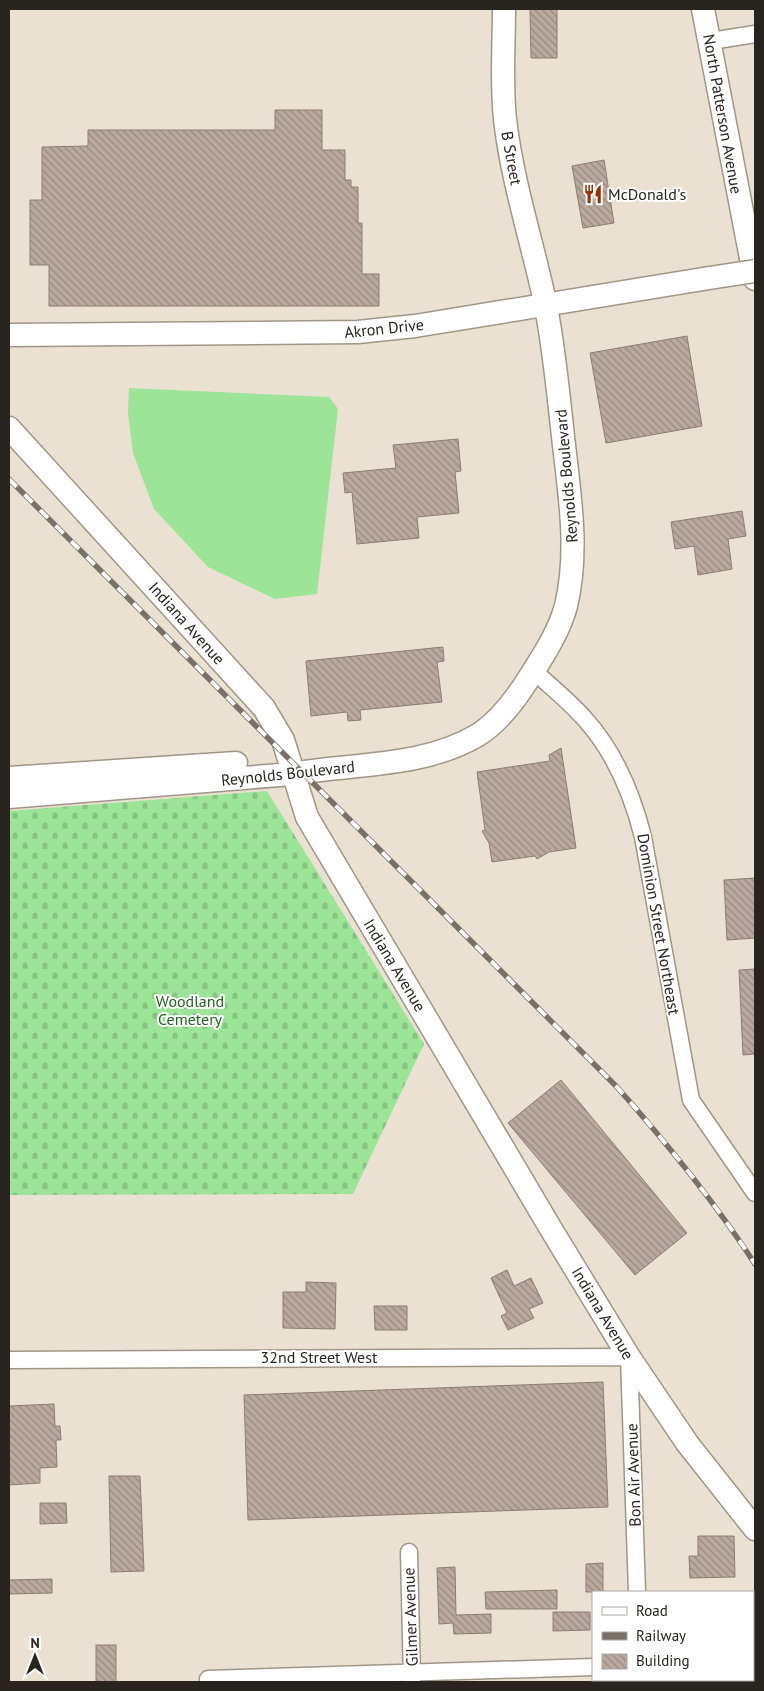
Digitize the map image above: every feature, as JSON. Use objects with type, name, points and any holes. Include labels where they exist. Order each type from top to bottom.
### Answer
[{"type":"main road","name":"B Street","points":[[504,9],[505,118],[515,178],[545,304]]},
{"type":"main road","name":"North Patterson Avenue","points":[[703,9],[711,41],[755,279]]},
{"type":"main road","name":"Akron Drive","points":[[14,337],[358,332],[415,326],[755,271]]},
{"type":"main road","name":"Reynolds Boulevard","points":[[9,778],[290,766],[322,769],[382,764],[434,754],[479,734],[513,703],[534,671],[560,625],[571,581],[572,516],[545,304]]},
{"type":"main road","name":"Indiana Avenue","points":[[9,428],[264,708],[283,740],[307,817],[629,1357],[687,1443],[755,1529]]},
{"type":"main road","name":"Reynolds Boulevard","points":[[9,797],[290,766]]},
{"type":"street","points":[[711,41],[755,34]]},
{"type":"street","name":"Dominion Street Northeast","points":[[534,671],[584,718],[611,753],[633,797],[643,836],[691,1100],[755,1193]]},
{"type":"street","name":"32nd Street West","points":[[9,1360],[629,1357]]},
{"type":"street","name":"Bon Air Avenue","points":[[629,1357],[637,1591]]},
{"type":"street","name":"Gilmer Avenue","points":[[408,1552],[412,1678]]},
{"type":"street","points":[[208,1681],[412,1678],[592,1667]]},
{"type":"green space","points":[[129,388],[329,397],[338,409],[317,594],[275,599],[208,567],[154,509],[133,453],[128,413]]},
{"type":"green space","name":"Woodland Cemetery","points":[[267,791],[424,1044],[353,1194],[9,1195],[9,811]]},
{"type":"building","points":[[530,9],[557,9],[557,58],[531,58]]},
{"type":"building","points":[[275,110],[322,110],[322,150],[345,150],[345,180],[351,180],[351,187],[358,187],[358,223],[362,223],[362,274],[379,274],[379,306],[49,306],[49,265],[30,265],[30,200],[42,200],[42,147],[88,146],[88,130],[275,130]]},
{"type":"building","name":"McDonald's","points":[[604,160],[614,223],[583,228],[572,166]]},
{"type":"building","points":[[687,336],[702,426],[606,443],[590,353]]},
{"type":"building","points":[[458,439],[461,471],[455,472],[459,513],[417,517],[419,538],[357,544],[352,492],[345,493],[343,473],[396,468],[393,445]]},
{"type":"building","points":[[742,511],[746,536],[728,539],[732,569],[698,575],[694,546],[675,549],[671,522]]},
{"type":"building","points":[[443,647],[444,661],[437,662],[442,702],[360,710],[361,720],[348,721],[347,712],[311,716],[306,661]]},
{"type":"building","points":[[561,748],[576,848],[549,852],[537,859],[535,856],[492,862],[489,843],[482,831],[485,830],[477,772],[550,761],[549,755]]},
{"type":"building","points":[[755,878],[755,938],[727,940],[724,880]]},
{"type":"building","points":[[755,969],[755,1054],[743,1055],[739,970]]},
{"type":"building","points":[[561,1080],[687,1233],[635,1275],[508,1123]]},
{"type":"building","points":[[507,1270],[514,1286],[531,1278],[543,1303],[529,1309],[534,1318],[508,1330],[501,1316],[507,1313],[491,1278]]},
{"type":"building","points":[[306,1282],[336,1283],[335,1329],[283,1328],[283,1292],[306,1292]]},
{"type":"building","points":[[374,1306],[407,1306],[407,1330],[375,1330]]},
{"type":"building","points":[[603,1382],[608,1507],[248,1520],[244,1395]]},
{"type":"building","points":[[54,1404],[55,1426],[60,1426],[61,1440],[56,1440],[57,1467],[40,1468],[40,1483],[9,1485],[9,1406]]},
{"type":"building","points":[[109,1476],[140,1476],[144,1571],[111,1572]]},
{"type":"building","points":[[40,1503],[66,1503],[67,1523],[40,1524]]},
{"type":"building","points":[[698,1536],[734,1536],[735,1577],[690,1578],[689,1556],[698,1556]]},
{"type":"building","points":[[603,1563],[603,1591],[586,1592],[586,1564]]},
{"type":"building","points":[[455,1567],[456,1615],[491,1614],[491,1633],[454,1634],[453,1623],[439,1624],[437,1568]]},
{"type":"building","points":[[52,1579],[52,1593],[9,1594],[9,1580]]},
{"type":"building","points":[[557,1590],[557,1609],[486,1609],[485,1592]]},
{"type":"building","points":[[553,1612],[590,1612],[590,1630],[553,1631]]},
{"type":"building","points":[[96,1645],[116,1645],[116,1682],[96,1682]]},
{"type":"railway","points":[[9,479],[616,1086],[689,1172],[755,1264]]},
{"type":"place","name":"McDonald's","points":[[593,194]]}]
